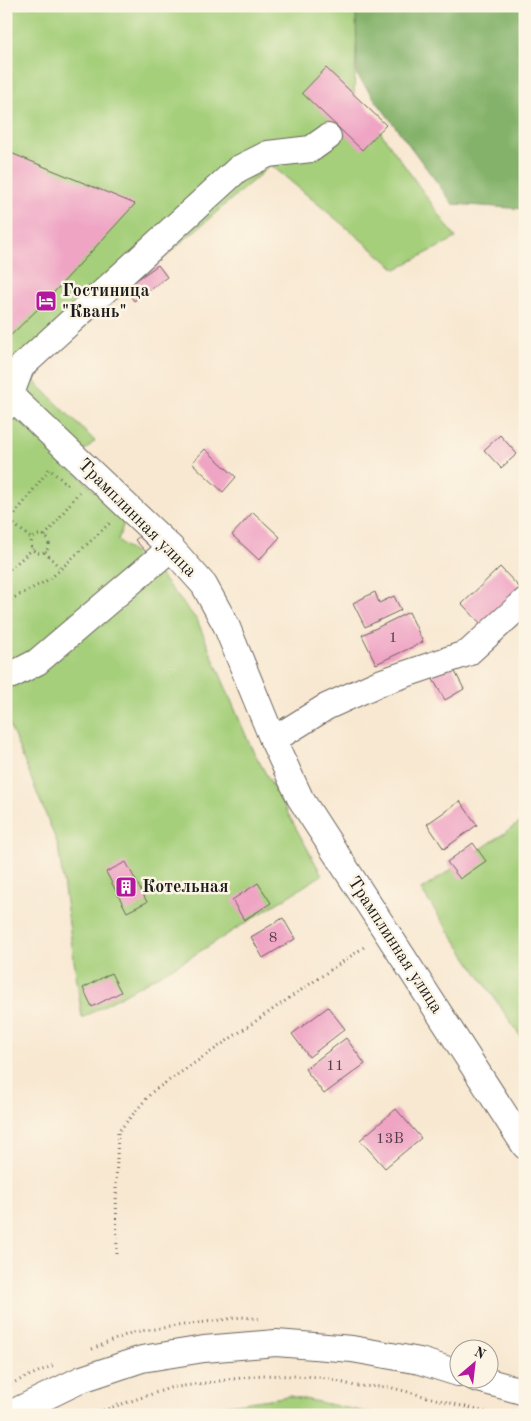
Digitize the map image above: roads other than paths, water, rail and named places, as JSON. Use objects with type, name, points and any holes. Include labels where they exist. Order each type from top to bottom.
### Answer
[{"type":"street","points":[[9,401],[21,367],[238,169],[268,154],[311,149],[328,137]]},
{"type":"street","name":"Трамплинная улица","points":[[9,401],[171,548],[204,586],[226,625],[273,740],[300,798],[525,1146]]},
{"type":"street","points":[[6,670],[12,675],[37,662],[171,548]]},
{"type":"street","points":[[273,740],[326,707],[379,683],[468,653],[525,601]]},
{"type":"street","points":[[8,1415],[82,1379],[142,1359],[204,1349],[276,1343],[352,1349],[420,1361],[448,1370]]},
{"type":"street","points":[[498,1384],[525,1392]]},
{"type":"place","name":"Гостиница \"Квань\"","points":[[46,301]]},
{"type":"place","name":"Котельная","points":[[126,887]]}]
